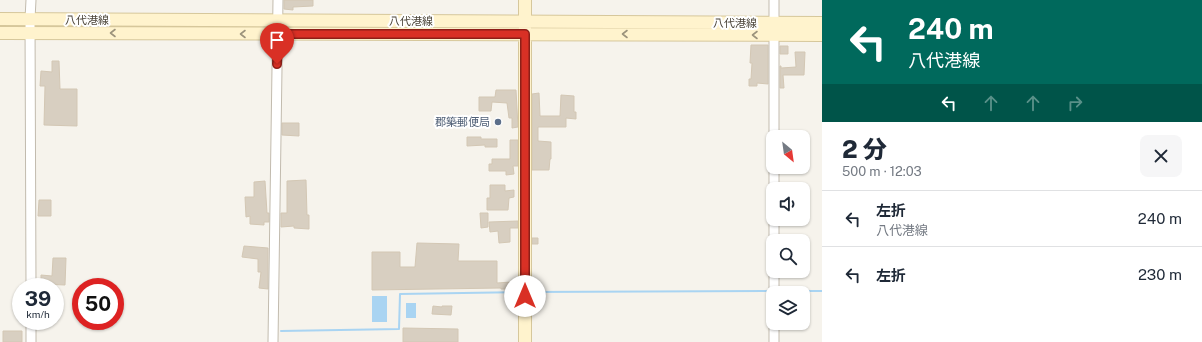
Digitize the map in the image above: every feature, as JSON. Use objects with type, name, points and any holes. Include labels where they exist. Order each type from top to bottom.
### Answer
[{"type":"main road","points":[[525,0],[525,342]]},
{"type":"main road","name":"八代港線","points":[[0,20],[278,21],[525,28],[775,29],[822,35]]},
{"type":"main road","name":"八代港線","points":[[775,29],[822,23]]},
{"type":"main road","name":"八代港線","points":[[0,33],[278,34],[525,28]]},
{"type":"street","points":[[31,0],[31,278]]},
{"type":"street","points":[[273,342],[278,0]]},
{"type":"street","points":[[774,0],[774,130]]},
{"type":"street","points":[[31,330],[31,342]]},
{"type":"street","points":[[774,330],[774,342]]},
{"type":"water","points":[[372,296],[387,296],[387,322],[372,322]]},
{"type":"water","points":[[406,303],[416,303],[416,318],[406,318]]},
{"type":"building","points":[[284,0],[313,0],[313,6],[293,7],[293,10],[284,9]]},
{"type":"building","points":[[751,45],[768,45],[768,84],[757,83],[757,86],[749,86],[752,63],[750,63]]},
{"type":"building","points":[[780,46],[788,46],[788,54],[780,54]]},
{"type":"building","points":[[795,52],[805,52],[804,75],[783,75],[784,88],[780,88],[780,66],[781,68],[796,67]]},
{"type":"building","points":[[52,61],[59,61],[60,89],[77,89],[77,126],[44,125],[45,86],[40,86],[41,71],[52,72]]},
{"type":"building","points":[[496,90],[516,90],[518,127],[512,128],[512,118],[509,118],[507,103],[492,102],[491,111],[479,111],[479,97],[495,97]]},
{"type":"building","points":[[539,93],[540,116],[560,116],[561,95],[574,96],[574,112],[576,112],[576,119],[566,118],[566,127],[538,127],[538,141],[551,142],[551,159],[549,170],[532,170],[532,94]]},
{"type":"building","points":[[282,123],[299,123],[299,136],[282,135]]},
{"type":"building","points":[[467,137],[497,139],[497,147],[485,147],[485,145],[467,146]]},
{"type":"building","points":[[510,140],[518,140],[518,166],[513,166],[514,174],[506,175],[506,171],[489,171],[489,164],[492,164],[492,159],[510,159]]},
{"type":"building","points":[[306,180],[309,229],[294,228],[294,226],[281,227],[281,213],[287,213],[287,181]]},
{"type":"building","points":[[265,181],[269,222],[264,222],[264,225],[250,224],[250,216],[246,217],[245,197],[254,197],[254,182]]},
{"type":"building","points":[[490,185],[505,185],[505,191],[514,190],[514,197],[509,198],[508,210],[487,210],[487,198],[490,198]]},
{"type":"building","points":[[39,200],[51,200],[51,216],[38,216]]},
{"type":"building","points":[[480,213],[488,213],[488,227],[481,228]]},
{"type":"building","points":[[518,221],[518,228],[510,228],[510,242],[499,243],[498,231],[490,232],[489,222]]},
{"type":"building","points":[[532,238],[538,238],[538,244],[532,244]]},
{"type":"building","points":[[417,243],[459,244],[458,261],[497,261],[497,283],[511,282],[511,289],[372,290],[372,252],[400,252],[400,267],[415,267]]},
{"type":"building","points":[[244,246],[268,248],[268,289],[259,288],[261,272],[258,272],[258,259],[242,257]]},
{"type":"building","points":[[53,258],[66,258],[65,285],[64,278],[41,278],[41,275],[52,276]]},
{"type":"building","points":[[433,306],[452,306],[451,315],[432,314]]},
{"type":"building","points":[[403,328],[458,329],[458,342],[403,342]]},
{"type":"building","points":[[3,331],[22,331],[22,342],[3,342]]},
{"type":"waterway","points":[[529,292],[766,291]]},
{"type":"waterway","points":[[810,291],[822,291]]},
{"type":"waterway","points":[[281,331],[399,329],[400,294],[521,292]]},
{"type":"place","name":"郡築郵便局","points":[[498,122]]},
{"type":"route","points":[[277,64],[278,34],[525,34],[525,296]]}]
